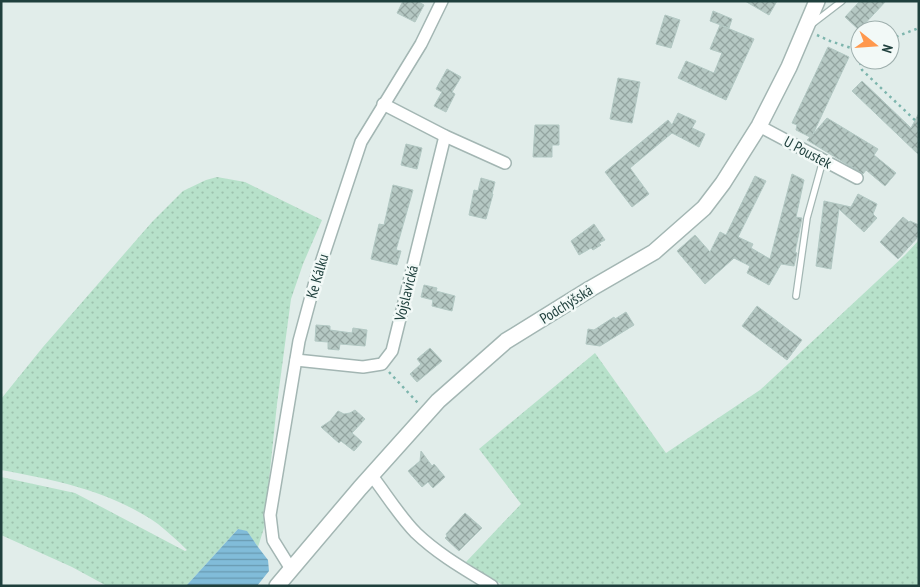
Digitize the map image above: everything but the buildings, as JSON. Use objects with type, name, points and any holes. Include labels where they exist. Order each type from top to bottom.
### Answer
[{"type":"street","name":"Ke Kálku","points":[[292,569],[273,540],[270,515],[296,360],[316,278],[361,142],[421,44],[442,1]]},
{"type":"street","name":"Podchýšská","points":[[277,586],[438,401],[506,341],[654,252],[704,208],[723,183],[759,126],[806,29],[817,1]]},
{"type":"street","points":[[383,104],[445,136],[505,163]]},
{"type":"street","name":"U Poustek","points":[[759,126],[857,178]]},
{"type":"street","name":"Vojslavická","points":[[382,364],[392,351],[445,136]]},
{"type":"street","points":[[296,360],[364,367],[382,364]]},
{"type":"street","points":[[372,476],[415,532],[455,564],[492,586]]},
{"type":"lane","points":[[806,29],[842,1]]},
{"type":"lane","points":[[796,296],[807,218],[823,160]]},
{"type":"path","points":[[900,35],[919,28]]},
{"type":"path","points":[[806,29],[830,41],[850,47]]},
{"type":"path","points":[[862,70],[919,124]]},
{"type":"path","points":[[382,364],[428,413]]},
{"type":"green space","points":[[217,177],[245,182],[322,220],[303,264],[291,299],[277,404],[264,528],[258,547],[247,532],[238,529],[186,586],[107,586],[72,567],[1,535],[1,477],[75,493],[185,551],[187,550],[158,524],[121,503],[82,488],[1,470],[1,399],[43,347],[152,222],[183,191]]},
{"type":"green space","points":[[919,240],[919,586],[504,586],[466,562],[521,504],[479,449],[595,353],[666,453],[760,390]]},
{"type":"water","points":[[238,529],[247,531],[268,560],[269,571],[257,586],[186,586]]}]
